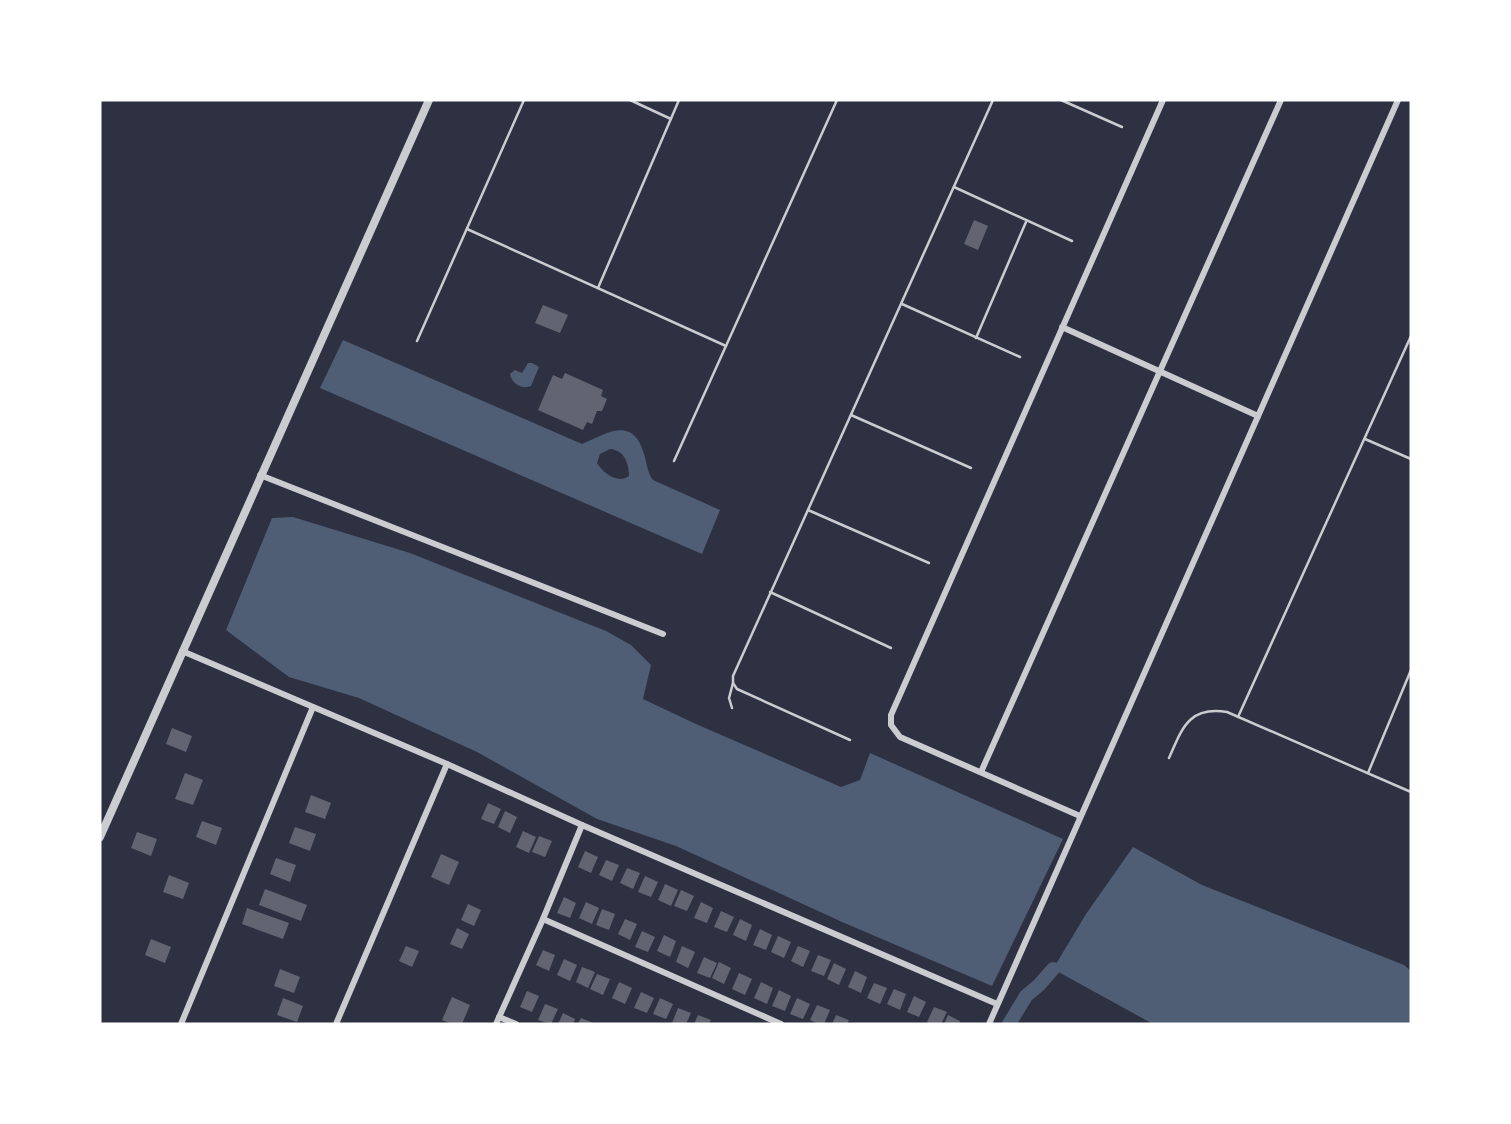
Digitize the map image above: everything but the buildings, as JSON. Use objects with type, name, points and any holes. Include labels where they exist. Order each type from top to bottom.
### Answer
[{"type":"street","points":[[100,837],[429,100]]},
{"type":"street","points":[[1080,817],[900,737],[891,725],[891,715],[1163,100]]},
{"type":"street","points":[[981,772],[1281,100]]},
{"type":"street","points":[[989,1024],[1398,100]]},
{"type":"street","points":[[1062,327],[1258,416]]},
{"type":"street","points":[[260,475],[663,634]]},
{"type":"street","points":[[182,651],[998,1004]]},
{"type":"street","points":[[181,1024],[313,707]]},
{"type":"street","points":[[336,1024],[447,764]]},
{"type":"street","points":[[516,1024],[498,1021],[582,825]]},
{"type":"street","points":[[543,919],[781,1024]]},
{"type":"lane","points":[[417,341],[524,100]]},
{"type":"lane","points":[[630,100],[671,119]]},
{"type":"lane","points":[[597,288],[679,100]]},
{"type":"lane","points":[[674,461],[837,100]]},
{"type":"lane","points":[[732,708],[729,698],[733,676],[993,100]]},
{"type":"lane","points":[[1061,100],[1122,127]]},
{"type":"lane","points":[[953,186],[1072,241]]},
{"type":"lane","points":[[976,338],[1026,220]]},
{"type":"lane","points":[[467,229],[726,346]]},
{"type":"lane","points":[[900,304],[1020,357]]},
{"type":"lane","points":[[1238,717],[1411,336]]},
{"type":"lane","points":[[851,415],[971,468]]},
{"type":"lane","points":[[1364,439],[1411,459]]},
{"type":"lane","points":[[808,510],[929,563]]},
{"type":"lane","points":[[771,592],[891,648]]},
{"type":"lane","points":[[1368,773],[1411,670]]},
{"type":"lane","points":[[733,682],[737,689],[850,740]]},
{"type":"lane","points":[[1169,758],[1182,727],[1198,714],[1218,710],[1411,792]]},
{"type":"water","points":[[343,340],[582,444],[618,430],[633,434],[639,442],[653,480],[720,510],[702,554],[320,388]],"holes":[[[610,449],[615,450],[627,462],[629,476],[625,478],[612,477],[597,463],[600,454]]]},
{"type":"water","points":[[528,363],[539,367],[531,386],[518,385],[510,374],[515,370],[522,373]]},
{"type":"water","points":[[293,517],[410,553],[606,631],[631,645],[651,665],[643,699],[841,787],[860,780],[870,753],[1063,839],[992,986],[842,922],[676,846],[597,819],[477,752],[359,698],[289,677],[226,630],[272,518]]},
{"type":"water","points":[[1133,847],[1202,885],[1404,965],[1411,971],[1411,1024],[1153,1024],[1053,969],[1086,914]]},
{"type":"waterway","points":[[1009,1024],[1026,996],[1053,969]]}]
